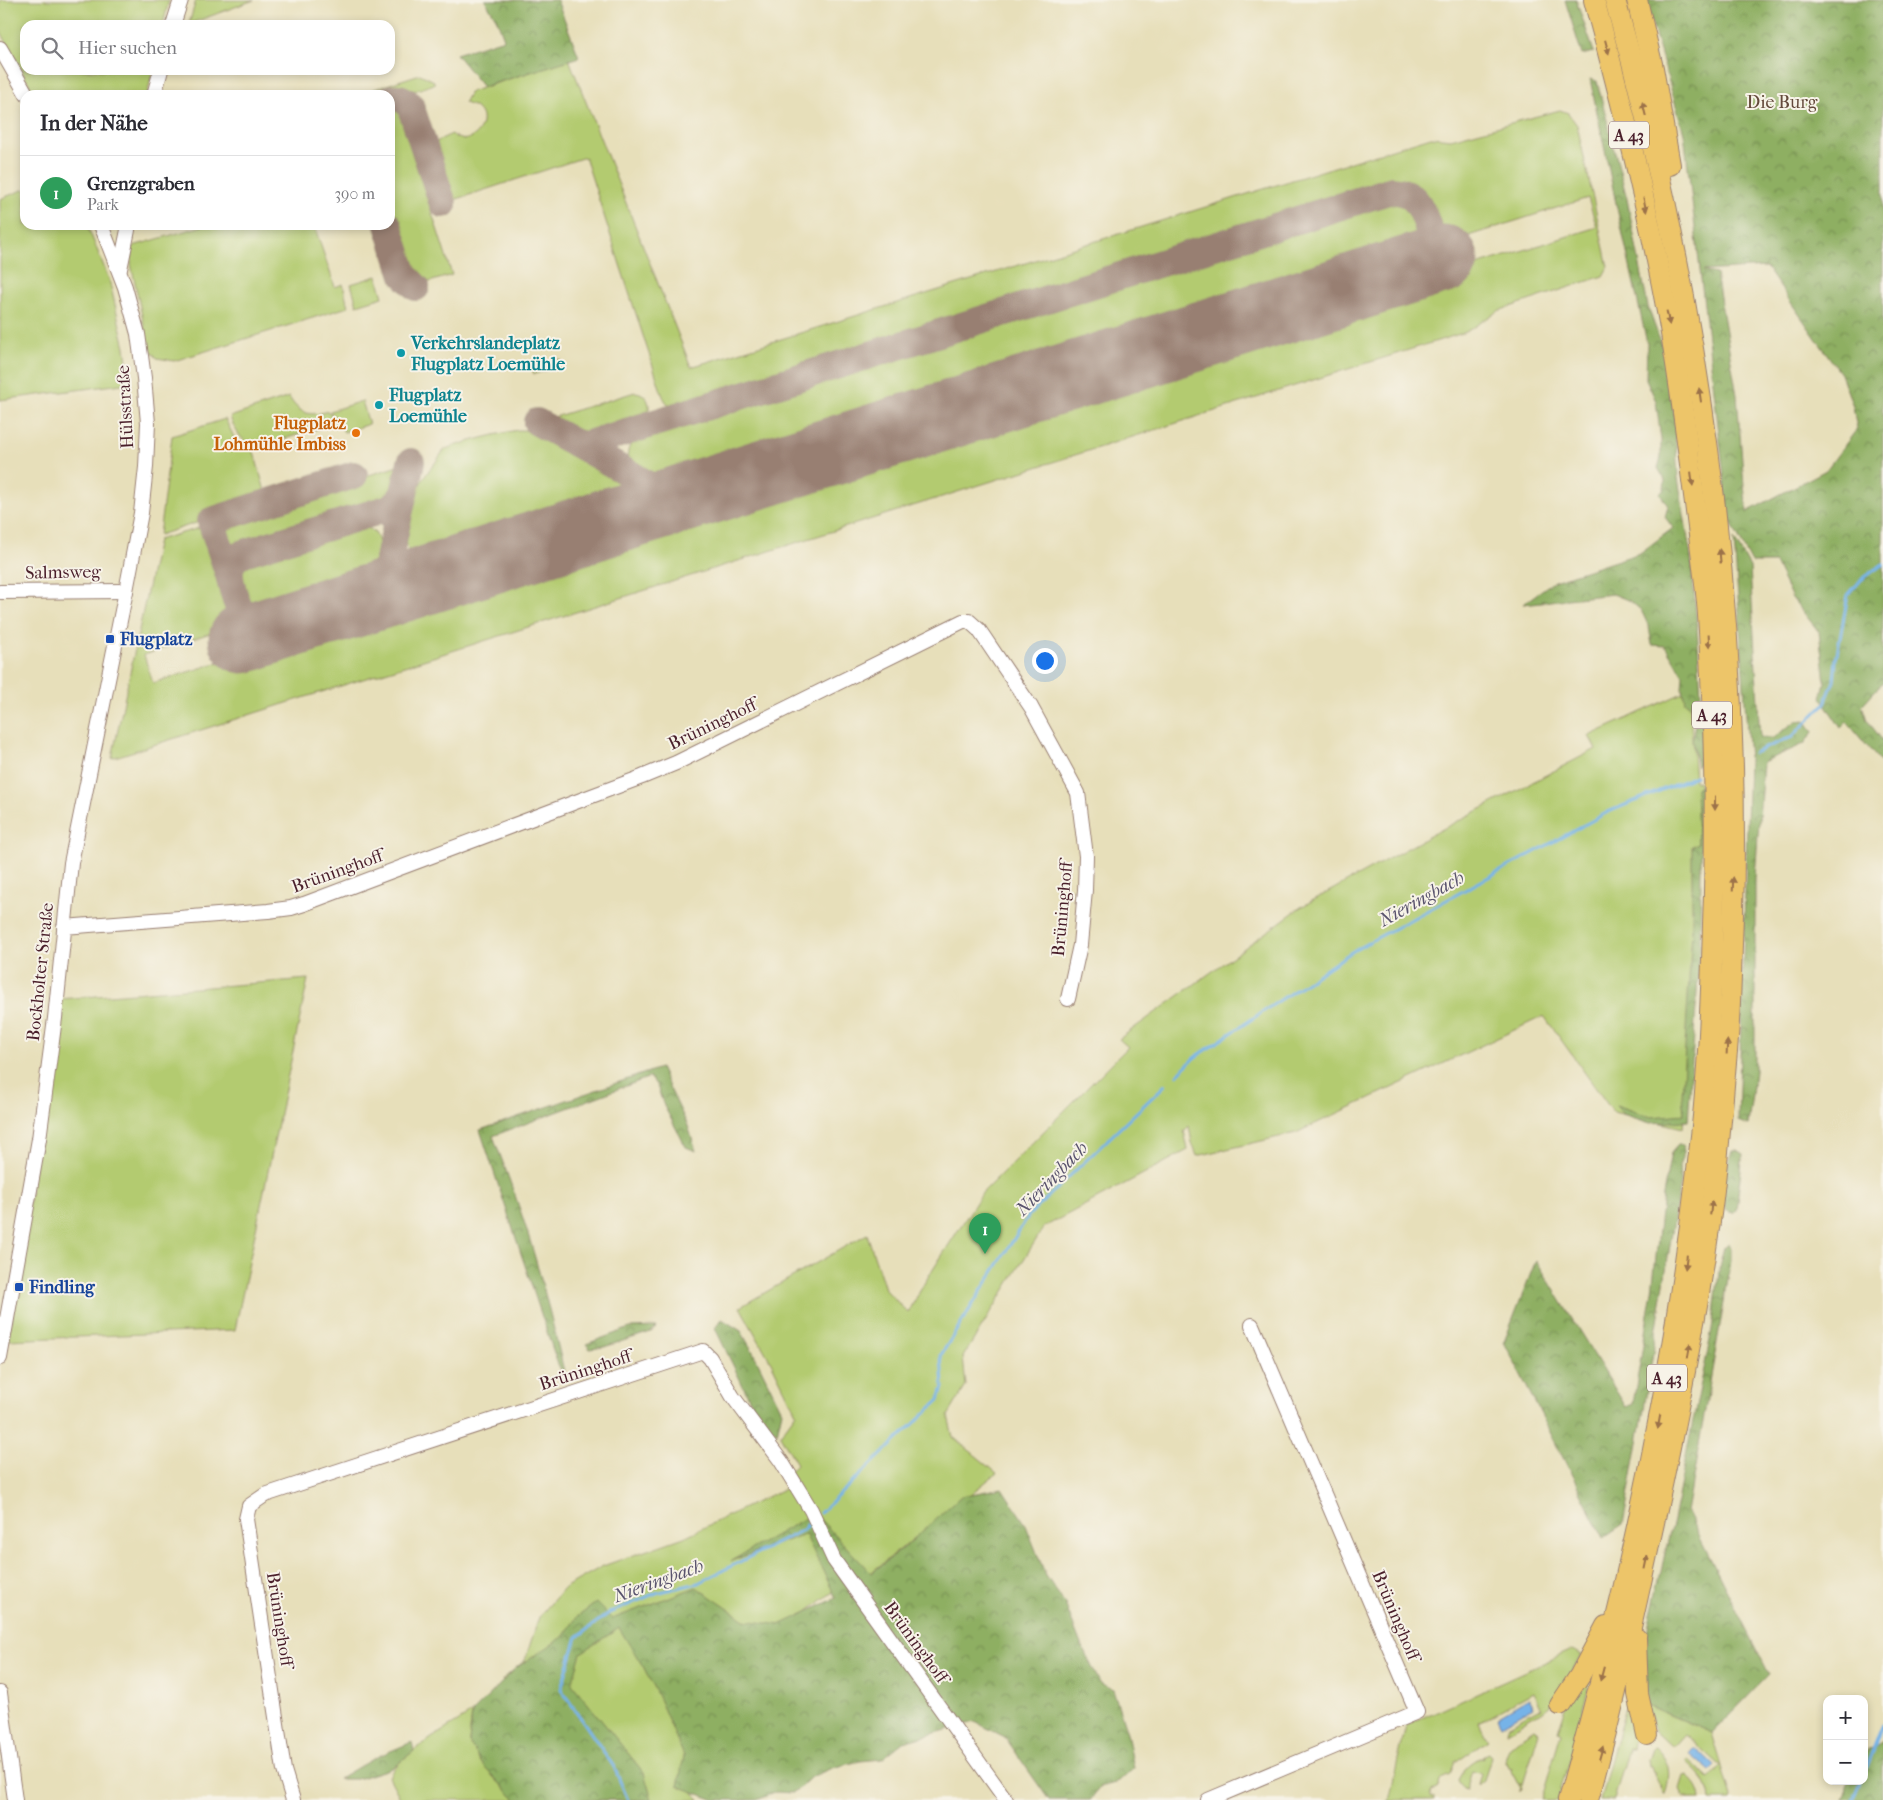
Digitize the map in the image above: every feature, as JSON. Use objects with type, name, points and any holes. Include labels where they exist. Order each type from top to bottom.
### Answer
[{"type":"highway","name":"A 43","points":[[1568,1800],[1622,1592],[1656,1434],[1682,1289],[1698,1162],[1708,1059],[1715,870],[1715,779],[1707,606],[1678,374],[1659,270],[1632,148],[1594,0]]},
{"type":"highway","name":"A 43","points":[[1588,1800],[1607,1731],[1636,1609],[1675,1428],[1709,1232],[1727,1059],[1735,844],[1733,752],[1724,605],[1706,436],[1695,358],[1654,147],[1615,0]]},
{"type":"highway","points":[[1637,0],[1665,132],[1676,204],[1677,259]]},
{"type":"highway","points":[[1560,1705],[1585,1667],[1622,1592]]},
{"type":"highway","points":[[1636,1609],[1638,1694],[1647,1735]]},
{"type":"street","points":[[175,20],[181,0]]},
{"type":"street","points":[[0,48],[25,90]]},
{"type":"street","points":[[155,90],[160,75]]},
{"type":"street","name":"Hülsstraße","points":[[105,230],[120,269],[138,334],[148,423],[141,513],[126,591]]},
{"type":"street","points":[[120,269],[128,230]]},
{"type":"street","name":"Salmsweg","points":[[0,592],[126,591]]},
{"type":"street","name":"Bockholter Straße","points":[[0,1358],[39,1139],[55,1018],[71,863],[126,591]]},
{"type":"street","name":"Brüninghoff","points":[[64,927],[268,911],[304,904],[633,781],[676,763],[963,621],[969,621],[979,630],[1031,707],[1078,793],[1086,856],[1085,890],[1080,945],[1068,999]]},
{"type":"street","name":"Brüninghoff","points":[[1208,1800],[1417,1712],[1325,1494],[1264,1357],[1252,1324]]},
{"type":"street","name":"Brüninghoff","points":[[293,1800],[284,1770],[246,1519],[249,1506],[265,1495],[703,1351],[710,1358],[733,1397],[781,1461],[811,1510],[834,1560],[1006,1800]]},
{"type":"street","points":[[0,1693],[15,1800]]},
{"type":"green space","points":[[0,0],[169,0],[164,20],[20,20],[20,67],[0,30]]},
{"type":"green space","points":[[196,0],[254,0],[200,20],[190,20]]},
{"type":"green space","points":[[485,0],[557,0],[579,57],[483,87],[456,54],[504,39],[497,20]]},
{"type":"green space","points":[[1565,0],[1576,0],[1594,52],[1582,55]]},
{"type":"green space","name":"Die Burg","points":[[1645,0],[1883,0],[1883,682],[1862,705],[1867,720],[1883,741],[1883,765],[1847,722],[1841,728],[1821,698],[1825,682],[1819,632],[1792,598],[1775,563],[1752,563],[1729,519],[1684,133]],"holes":[[[1766,267],[1841,374],[1853,406],[1857,429],[1826,470],[1747,512],[1737,395],[1716,274],[1703,271]]]},
{"type":"green space","points":[[569,59],[691,367],[1431,137],[1451,139],[1560,110],[1568,113],[1577,125],[1608,267],[1603,276],[1498,311],[1466,332],[112,758],[158,540],[203,527],[207,528],[238,624],[144,655],[153,683],[1597,227],[1588,198],[1440,245],[1429,212],[1418,195],[1399,185],[1386,185],[678,408],[669,405],[662,394],[585,157],[448,202],[431,152],[434,145],[442,139],[452,134],[459,139],[472,137],[481,126],[480,113],[475,107],[464,103],[470,92]]},
{"type":"green space","points":[[420,74],[434,81],[434,84],[406,94],[396,90],[371,90]]},
{"type":"green space","points":[[24,75],[152,75],[148,90],[32,90]]},
{"type":"green space","points":[[1590,79],[1597,81],[1627,199],[1648,307],[1664,352],[1674,413],[1678,478],[1691,557],[1702,715],[1685,702],[1682,688],[1683,675],[1665,646],[1652,645],[1649,627],[1641,610],[1630,601],[1613,594],[1523,604],[1554,581],[1640,553],[1673,528],[1665,517],[1668,506],[1660,494],[1664,489],[1665,480],[1658,468],[1661,457],[1661,440],[1656,401],[1646,379],[1647,343]]},
{"type":"green space","points":[[395,104],[403,107],[405,111],[437,206],[433,208],[432,213],[452,275],[426,283],[411,269],[395,219]]},
{"type":"green space","points":[[20,191],[20,230],[89,230],[109,279],[125,347],[130,383],[0,400],[0,199]]},
{"type":"green space","points":[[1391,196],[1411,206],[1421,222],[1421,232],[1418,241],[1412,249],[1402,256],[673,487],[662,485],[637,471],[628,460],[631,443],[644,432]]},
{"type":"green space","points":[[189,230],[316,230],[335,287],[343,284],[348,307],[174,361],[157,358],[149,349],[131,264],[133,246]]},
{"type":"green space","points":[[377,276],[383,297],[357,305],[351,284]]},
{"type":"green space","points":[[560,359],[562,366],[534,374],[532,368]]},
{"type":"green space","points":[[635,392],[646,397],[649,404],[648,416],[638,422],[582,439],[549,422],[551,418]]},
{"type":"green space","points":[[289,397],[297,407],[306,413],[316,414],[328,411],[337,423],[257,447],[243,440],[230,417]]},
{"type":"green space","points":[[362,401],[369,424],[344,432],[330,411]]},
{"type":"green space","points":[[225,419],[236,441],[254,452],[267,498],[261,502],[159,535],[172,436]]},
{"type":"green space","points":[[519,430],[542,433],[560,441],[611,472],[617,479],[620,487],[618,496],[612,506],[432,563],[422,561],[410,554],[407,534],[418,488],[444,450],[480,438]]},
{"type":"green space","points":[[398,466],[391,494],[384,503],[233,551],[226,547],[219,527],[221,521]]},
{"type":"green space","points":[[361,525],[375,533],[378,539],[380,554],[376,569],[368,581],[362,585],[270,614],[262,615],[246,607],[238,586],[238,573],[246,561],[253,556],[349,526]]},
{"type":"green space","points":[[1734,539],[1750,567],[1760,738],[1773,738],[1796,721],[1805,720],[1813,732],[1804,744],[1763,762],[1755,878],[1755,1071],[1748,1125],[1738,1121],[1749,760]]},
{"type":"green space","points":[[1689,690],[1695,782],[1699,781],[1694,1007],[1683,1128],[1613,1112],[1544,1016],[1296,1133],[1197,1156],[1189,1126],[1184,1131],[1188,1150],[1044,1227],[963,1357],[966,1386],[948,1416],[953,1437],[997,1473],[864,1578],[847,1581],[759,1649],[684,1776],[699,1800],[594,1800],[535,1732],[502,1680],[525,1660],[539,1617],[564,1588],[603,1566],[684,1537],[796,1483],[789,1472],[797,1464],[780,1435],[796,1413],[772,1364],[740,1307],[867,1234],[885,1289],[908,1313],[925,1282],[982,1193],[1128,1047],[1119,1039],[1301,907],[1435,833],[1596,749],[1589,736]]},
{"type":"green space","points":[[1696,717],[1703,723],[1703,760],[1697,766],[1692,741]]},
{"type":"green space","points":[[1702,786],[1700,949],[1688,1121],[1650,1123],[1623,1114],[1616,1105],[1651,1117],[1684,1114],[1682,1096],[1692,930],[1692,846],[1698,843],[1696,788]]},
{"type":"green space","points":[[308,979],[235,1330],[8,1340],[60,999]]},
{"type":"green space","points":[[660,1068],[688,1126],[696,1151],[686,1147],[664,1106],[657,1086],[650,1077],[493,1136],[519,1205],[532,1247],[566,1380],[557,1362],[480,1130]]},
{"type":"green space","points":[[1678,1145],[1683,1145],[1684,1153],[1679,1166],[1680,1182],[1644,1409],[1623,1525],[1604,1538],[1504,1342],[1536,1260],[1626,1407],[1633,1404],[1652,1291],[1663,1195],[1671,1153]]},
{"type":"green space","points":[[1732,1150],[1737,1150],[1743,1154],[1736,1210],[1733,1213],[1727,1211],[1723,1197],[1724,1181]]},
{"type":"green space","points":[[1729,1243],[1731,1261],[1687,1512],[1769,1675],[1712,1733],[1644,1704],[1641,1657],[1677,1502],[1712,1330],[1720,1263],[1724,1247]]},
{"type":"green space","points":[[722,1319],[741,1331],[782,1411],[777,1433],[759,1419],[715,1328]]},
{"type":"green space","points":[[657,1327],[651,1332],[604,1347],[590,1349],[586,1344],[630,1328]]},
{"type":"green space","points":[[1002,1488],[1025,1523],[1046,1576],[1065,1604],[1082,1647],[1100,1683],[1113,1689],[1127,1733],[1134,1768],[1119,1782],[1100,1787],[1090,1800],[1049,1800],[1005,1737],[975,1722],[903,1742],[882,1759],[860,1761],[832,1768],[811,1777],[794,1793],[776,1792],[757,1800],[715,1800],[678,1786],[684,1756],[644,1668],[619,1628],[581,1653],[572,1684],[644,1773],[652,1800],[516,1800],[484,1767],[469,1742],[472,1713],[516,1668],[563,1637],[577,1617],[596,1603],[612,1619],[696,1587],[745,1620],[780,1625],[836,1598],[805,1534],[731,1561],[814,1513],[871,1573],[906,1546],[961,1496]]},
{"type":"green space","points":[[1572,1650],[1582,1655],[1552,1703],[1541,1712],[1506,1732],[1507,1726],[1541,1708],[1533,1692],[1479,1722],[1488,1740],[1455,1763],[1450,1775],[1441,1779],[1437,1790],[1430,1792],[1431,1797],[1435,1798],[1434,1800],[1389,1800],[1406,1725]]},
{"type":"green space","points":[[1595,1664],[1558,1800],[1541,1800],[1561,1733],[1558,1731],[1568,1702]]},
{"type":"green space","points":[[1630,1691],[1636,1728],[1632,1748],[1629,1748],[1614,1800],[1600,1800]]},
{"type":"green space","points":[[1644,1704],[1712,1733],[1731,1797],[1730,1800],[1711,1800],[1706,1783],[1699,1773],[1686,1761],[1688,1759],[1710,1779],[1721,1767],[1685,1734],[1674,1746],[1671,1746],[1655,1731]]},
{"type":"green space","points":[[472,1713],[469,1742],[484,1767],[516,1800],[401,1800],[389,1777],[394,1769],[413,1751]]},
{"type":"green space","points":[[1535,1729],[1539,1732],[1521,1791],[1519,1791],[1521,1789],[1519,1785],[1521,1784],[1518,1784],[1511,1771],[1512,1768],[1510,1769],[1507,1762],[1505,1762],[1506,1755],[1515,1742]]},
{"type":"green space","points":[[1883,1741],[1883,1800],[1842,1800],[1848,1785],[1868,1785],[1868,1750]]},
{"type":"green space","points":[[412,1742],[414,1751],[392,1768],[357,1779],[338,1779],[374,1758]]},
{"type":"green space","points":[[1655,1747],[1667,1764],[1669,1775],[1665,1795],[1661,1788],[1662,1786],[1660,1787],[1654,1775],[1655,1773],[1649,1767],[1648,1759],[1652,1748]]},
{"type":"green space","points":[[1488,1753],[1491,1756],[1484,1781],[1478,1785],[1481,1774],[1472,1771],[1466,1790],[1463,1789],[1458,1780],[1465,1769]]},
{"type":"green space","points":[[1687,1775],[1697,1786],[1701,1799],[1684,1798],[1680,1789],[1684,1776]]},
{"type":"water","points":[[1529,1698],[1534,1707],[1501,1725],[1497,1717]]},
{"type":"water","points":[[1695,1748],[1715,1767],[1710,1772],[1690,1754]]},
{"type":"waterway","name":"Nieringbach","points":[[1753,753],[1792,737],[1825,703],[1834,681],[1836,659],[1848,595],[1861,580],[1883,564]]},
{"type":"waterway","name":"Nieringbach","points":[[1177,1075],[1194,1058],[1353,951],[1608,812],[1696,776]]},
{"type":"waterway","name":"Nieringbach","points":[[820,1513],[939,1400],[943,1387],[941,1355],[1029,1215],[1165,1085]]},
{"type":"waterway","name":"Nieringbach","points":[[628,1800],[614,1767],[561,1689],[577,1637],[609,1613],[656,1593],[698,1583],[803,1530],[808,1524]]},
{"type":"waterway","points":[[1868,1762],[1883,1724]]},
{"type":"waterway","points":[[1853,1800],[1859,1785]]},
{"type":"taxiway","points":[[395,98],[406,101],[410,105],[443,204]]},
{"type":"taxiway","points":[[537,422],[575,443],[585,445],[1392,190],[1400,191],[1412,197],[1420,207],[1428,227],[1431,251],[1427,259],[1415,268]]},
{"type":"taxiway","points":[[390,230],[404,275],[416,287]]},
{"type":"taxiway","points":[[575,443],[632,475],[641,487],[642,498],[639,504],[624,517]]},
{"type":"taxiway","points":[[368,599],[378,592],[383,584],[411,462]]},
{"type":"taxiway","points":[[230,578],[211,521],[354,475]]},
{"type":"taxiway","points":[[632,475],[672,497],[686,497]]},
{"type":"taxiway","points":[[278,628],[258,630],[252,627],[244,617],[236,601],[231,583],[230,570],[234,560],[244,553],[389,508],[398,502],[404,493]]},
{"type":"taxiway","points":[[389,557],[393,571],[401,579],[406,581],[426,580]]},
{"type":"runway","points":[[243,639],[1444,259]]},
{"type":"place","name":"Verkehrslandeplatz Flugplatz Loemühle","points":[[401,353]]},
{"type":"place","name":"Flugplatz Loemühle","points":[[379,405]]},
{"type":"place","name":"Flugplatz Lohmühle Imbiss","points":[[356,433]]},
{"type":"place","name":"Flugplatz","points":[[110,639]]},
{"type":"place","name":"Grenzgraben","points":[[985,1254]]},
{"type":"place","name":"Findling","points":[[19,1287]]}]
